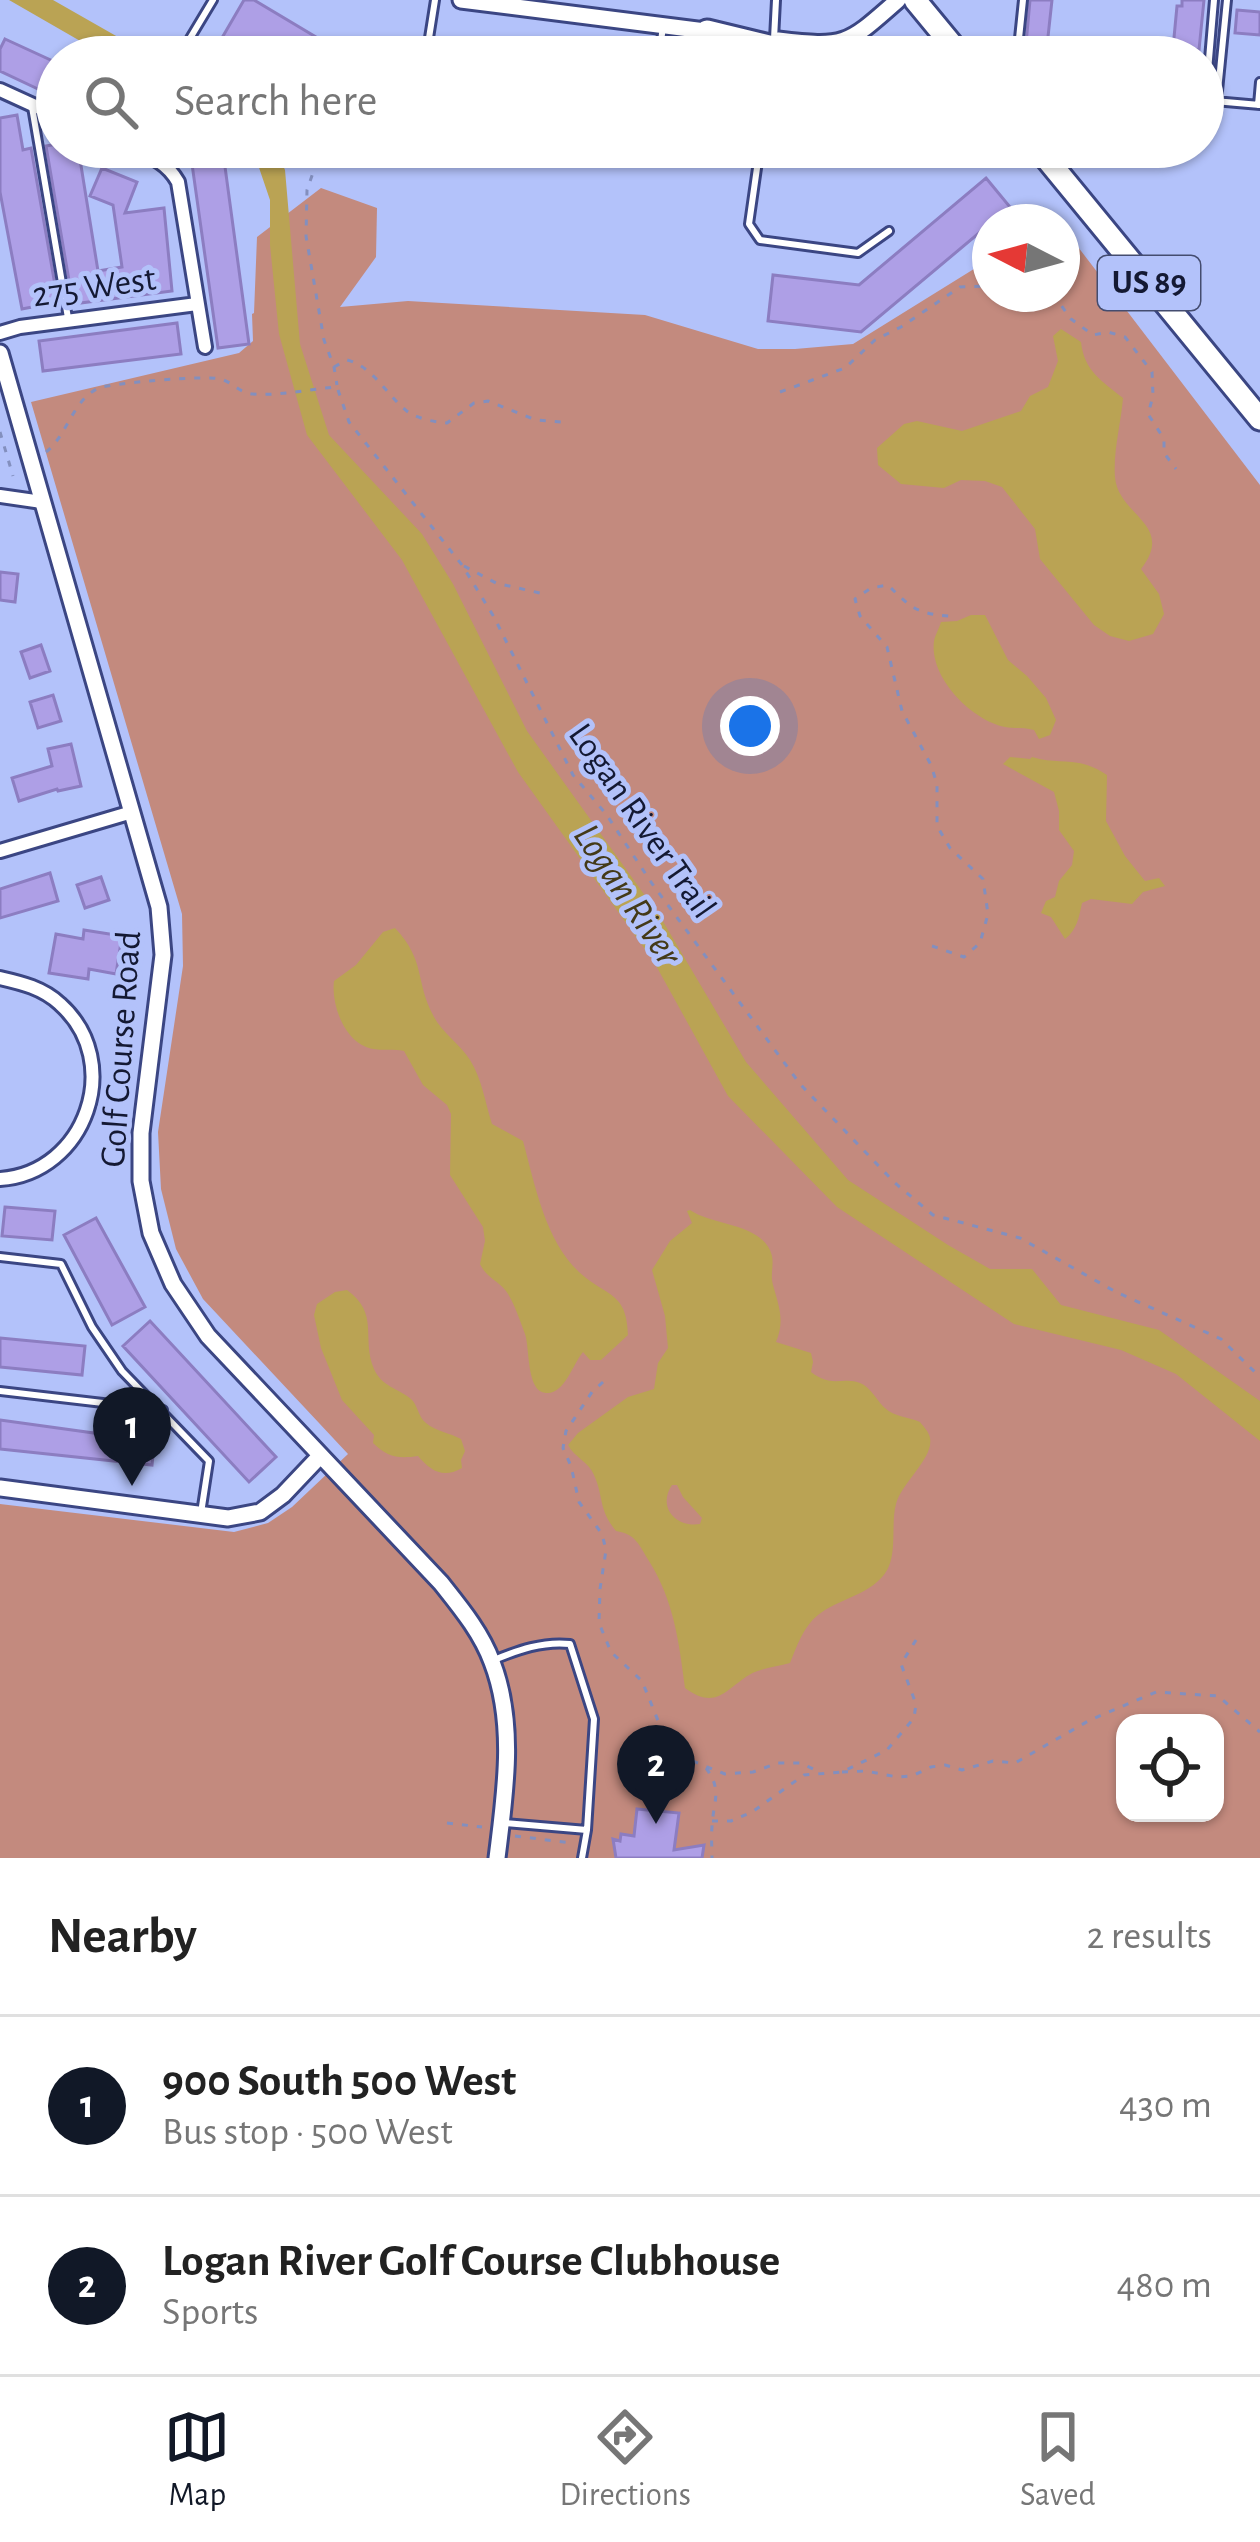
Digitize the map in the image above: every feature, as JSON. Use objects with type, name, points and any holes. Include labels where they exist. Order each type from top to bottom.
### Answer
[{"type":"highway","points":[[916,0],[945,36]]},
{"type":"highway","points":[[706,32],[723,36]]},
{"type":"highway","name":"US 89","points":[[1054,168],[1260,418]]},
{"type":"street","points":[[461,0],[745,36]]},
{"type":"street","points":[[853,36],[898,0]]},
{"type":"street","points":[[0,90],[36,107]]},
{"type":"street","points":[[170,168],[178,182],[206,347]]},
{"type":"street","name":"275 West","points":[[0,333],[197,304]]},
{"type":"street","name":"Golf Course Road","points":[[1,361],[159,907],[163,955],[141,1133],[141,1181],[151,1233],[172,1284],[208,1336],[441,1582],[470,1621],[492,1661],[506,1718],[507,1762],[497,1858]]},
{"type":"street","points":[[0,496],[42,502]]},
{"type":"street","points":[[0,851],[132,812]]},
{"type":"street","points":[[0,978],[46,994],[81,1029],[92,1060],[93,1092],[83,1124],[66,1149],[43,1167],[0,1179]]},
{"type":"street","points":[[0,1487],[228,1518],[260,1512],[320,1456]]},
{"type":"lane","points":[[191,36],[213,0]]},
{"type":"lane","points":[[429,36],[435,0]]},
{"type":"lane","points":[[774,36],[776,0]]},
{"type":"lane","points":[[1019,36],[1023,0]]},
{"type":"lane","points":[[1211,36],[1214,0]]},
{"type":"lane","points":[[1223,36],[1227,0]]},
{"type":"lane","points":[[662,36],[663,26]]},
{"type":"lane","points":[[1224,102],[1259,105],[1260,82]]},
{"type":"lane","points":[[31,105],[36,134]]},
{"type":"lane","points":[[42,168],[69,322]]},
{"type":"lane","points":[[757,168],[749,224],[760,240],[858,253],[889,231]]},
{"type":"lane","points":[[0,1257],[61,1264],[92,1327],[122,1371],[208,1461],[201,1515]]},
{"type":"lane","points":[[0,1391],[163,1410]]},
{"type":"lane","points":[[492,1661],[553,1642],[570,1645],[594,1720],[582,1858]]},
{"type":"lane","points":[[502,1823],[587,1830]]},
{"type":"path","name":"Logan River Trail","points":[[315,168],[307,190],[306,236],[324,340],[349,422],[462,565],[494,617],[573,775],[800,1084],[895,1183],[933,1215],[1020,1238],[1116,1292],[1221,1339],[1260,1378]]},
{"type":"path","points":[[780,392],[845,368],[875,340],[960,286],[972,286]]},
{"type":"path","points":[[1066,312],[1093,334],[1125,337],[1152,371],[1148,414],[1176,469]]},
{"type":"path","points":[[334,367],[346,359],[361,364],[410,413],[431,421],[447,423],[474,403],[488,401],[536,420],[562,422]]},
{"type":"path","points":[[45,453],[98,388],[204,376],[226,380],[240,392],[337,387]]},
{"type":"path","points":[[0,432],[14,476]]},
{"type":"path","points":[[462,565],[496,583],[540,593]]},
{"type":"path","points":[[932,946],[964,956],[980,943],[988,914],[983,879],[950,848],[937,826],[937,784],[931,765],[902,711],[887,647],[860,616],[855,599],[872,588],[888,586],[909,607],[950,616]]},
{"type":"path","points":[[603,1382],[566,1431],[563,1448],[579,1502],[602,1534],[606,1550],[599,1623],[611,1652],[643,1681],[659,1723],[690,1760],[725,1774],[753,1772],[778,1762],[801,1763],[819,1772]]},
{"type":"path","points":[[842,1772],[887,1750],[914,1718],[916,1704],[901,1664],[916,1640]]},
{"type":"path","points":[[712,1821],[731,1821],[752,1812],[804,1775],[819,1772],[866,1771],[897,1778],[945,1765],[962,1770],[993,1761],[1016,1763],[1090,1720],[1156,1692],[1218,1696],[1260,1732]]},
{"type":"path","points":[[704,1766],[718,1794],[712,1858]]},
{"type":"shaded area","points":[[321,188],[377,208],[376,257],[340,307],[408,301],[645,315],[758,349],[853,344],[972,270],[972,312],[1080,312],[1080,250],[1260,485],[1260,1858],[0,1858],[0,1504],[234,1532],[268,1523],[292,1507],[348,1454],[203,1299],[176,1249],[161,1189],[158,1132],[183,966],[182,914],[31,402],[239,353],[253,341],[257,237]]},
{"type":"water","points":[[9,0],[53,0],[116,36],[72,36]]},
{"type":"water","name":"Logan River","points":[[259,168],[284,168],[300,344],[329,435],[422,534],[453,584],[527,731],[661,918],[746,1062],[848,1180],[990,1269],[1032,1269],[1061,1305],[1159,1330],[1260,1401],[1260,1441],[1176,1374],[1121,1350],[1014,1324],[837,1207],[728,1096],[654,962],[518,772],[402,560],[307,435],[279,334],[270,200]]},
{"type":"water","points":[[1061,329],[1081,342],[1090,368],[1123,398],[1115,477],[1125,502],[1149,530],[1150,554],[1141,569],[1159,594],[1164,614],[1153,634],[1129,641],[1094,625],[1040,559],[1035,529],[1002,487],[961,480],[944,488],[901,484],[878,465],[877,448],[904,424],[917,421],[962,431],[1021,411],[1030,396],[1048,387],[1058,361],[1053,336]]},
{"type":"water","points":[[985,615],[1008,660],[1046,698],[1056,720],[1050,735],[1039,739],[1034,730],[992,723],[966,706],[945,682],[934,655],[935,636],[941,622]]},
{"type":"water","points":[[1010,757],[1078,763],[1107,775],[1106,821],[1145,881],[1159,878],[1165,886],[1143,892],[1132,904],[1091,899],[1082,903],[1075,927],[1065,939],[1051,917],[1041,913],[1046,901],[1055,897],[1074,851],[1059,830],[1054,792],[1003,764]]},
{"type":"water","points":[[395,928],[416,961],[436,1021],[474,1067],[492,1124],[523,1141],[558,1244],[579,1272],[624,1310],[628,1335],[601,1360],[590,1360],[583,1352],[563,1384],[552,1392],[540,1391],[535,1385],[514,1306],[480,1264],[483,1227],[450,1175],[451,1114],[447,1105],[423,1085],[404,1051],[358,1042],[337,1009],[334,981],[356,965],[383,932]]},
{"type":"water","points":[[687,1211],[749,1231],[767,1245],[780,1314],[776,1342],[811,1353],[811,1372],[818,1377],[862,1384],[889,1411],[920,1422],[930,1438],[927,1454],[896,1504],[891,1560],[883,1576],[813,1620],[790,1663],[754,1673],[713,1698],[685,1688],[674,1622],[657,1576],[636,1541],[610,1523],[592,1470],[568,1445],[628,1397],[654,1389],[658,1363],[668,1348],[652,1270],[670,1241],[692,1223]],"holes":[[[677,1485],[702,1518],[700,1524],[683,1523],[671,1514],[668,1493]]]},
{"type":"water","points":[[347,1290],[367,1317],[370,1358],[377,1375],[411,1399],[426,1423],[461,1439],[462,1468],[443,1473],[418,1456],[399,1457],[383,1451],[342,1400],[321,1348],[314,1315],[317,1304]]},
{"type":"building","points":[[244,0],[254,0],[314,36],[223,36]]},
{"type":"building","points":[[1030,0],[1052,0],[1048,36],[1027,36]]},
{"type":"building","points":[[1182,0],[1204,0],[1200,36],[1174,36],[1177,6],[1182,6]]},
{"type":"building","points":[[1237,10],[1260,12],[1260,35],[1235,33]]},
{"type":"building","points":[[5,39],[36,53],[36,88],[0,71]]},
{"type":"building","points":[[17,115],[23,150],[31,148],[58,302],[22,309],[0,192],[0,118]]},
{"type":"building","points":[[50,168],[81,168],[98,271],[122,267],[113,205],[90,196],[102,168],[137,182],[125,213],[164,208],[172,291],[73,304]]},
{"type":"building","points":[[193,168],[225,168],[249,344],[218,348]]},
{"type":"building","points":[[986,178],[1008,204],[972,204],[972,239],[861,332],[768,321],[773,275],[859,285]]},
{"type":"building","points":[[177,323],[181,354],[43,371],[39,341]]},
{"type":"building","points":[[0,572],[18,574],[15,602],[0,600]]},
{"type":"building","points":[[41,645],[50,671],[30,678],[21,652]]},
{"type":"building","points":[[53,695],[61,721],[38,728],[30,702]]},
{"type":"building","points":[[71,744],[81,786],[19,801],[12,778],[52,766],[48,749]]},
{"type":"building","points":[[50,873],[58,901],[0,918],[0,889]]},
{"type":"building","points":[[101,877],[109,900],[85,908],[77,885]]},
{"type":"building","points":[[84,930],[122,936],[116,974],[89,969],[88,979],[49,973],[56,934],[83,939]]},
{"type":"building","points":[[5,1207],[55,1211],[52,1240],[2,1236]]},
{"type":"building","points":[[96,1218],[145,1307],[112,1325],[64,1235]]},
{"type":"building","points":[[150,1321],[276,1457],[249,1482],[123,1346]]},
{"type":"building","points":[[0,1338],[85,1346],[82,1375],[0,1367]]},
{"type":"building","points":[[0,1420],[155,1436],[152,1465],[0,1449]]},
{"type":"building","points":[[637,1809],[679,1813],[674,1850],[704,1845],[702,1858],[616,1858],[613,1839],[620,1841],[621,1834],[634,1836]]},
{"type":"place","name":"900 South 500 West","points":[[132,1486]]},
{"type":"place","name":"Logan River Golf Course Clubhouse","points":[[656,1824]]}]
